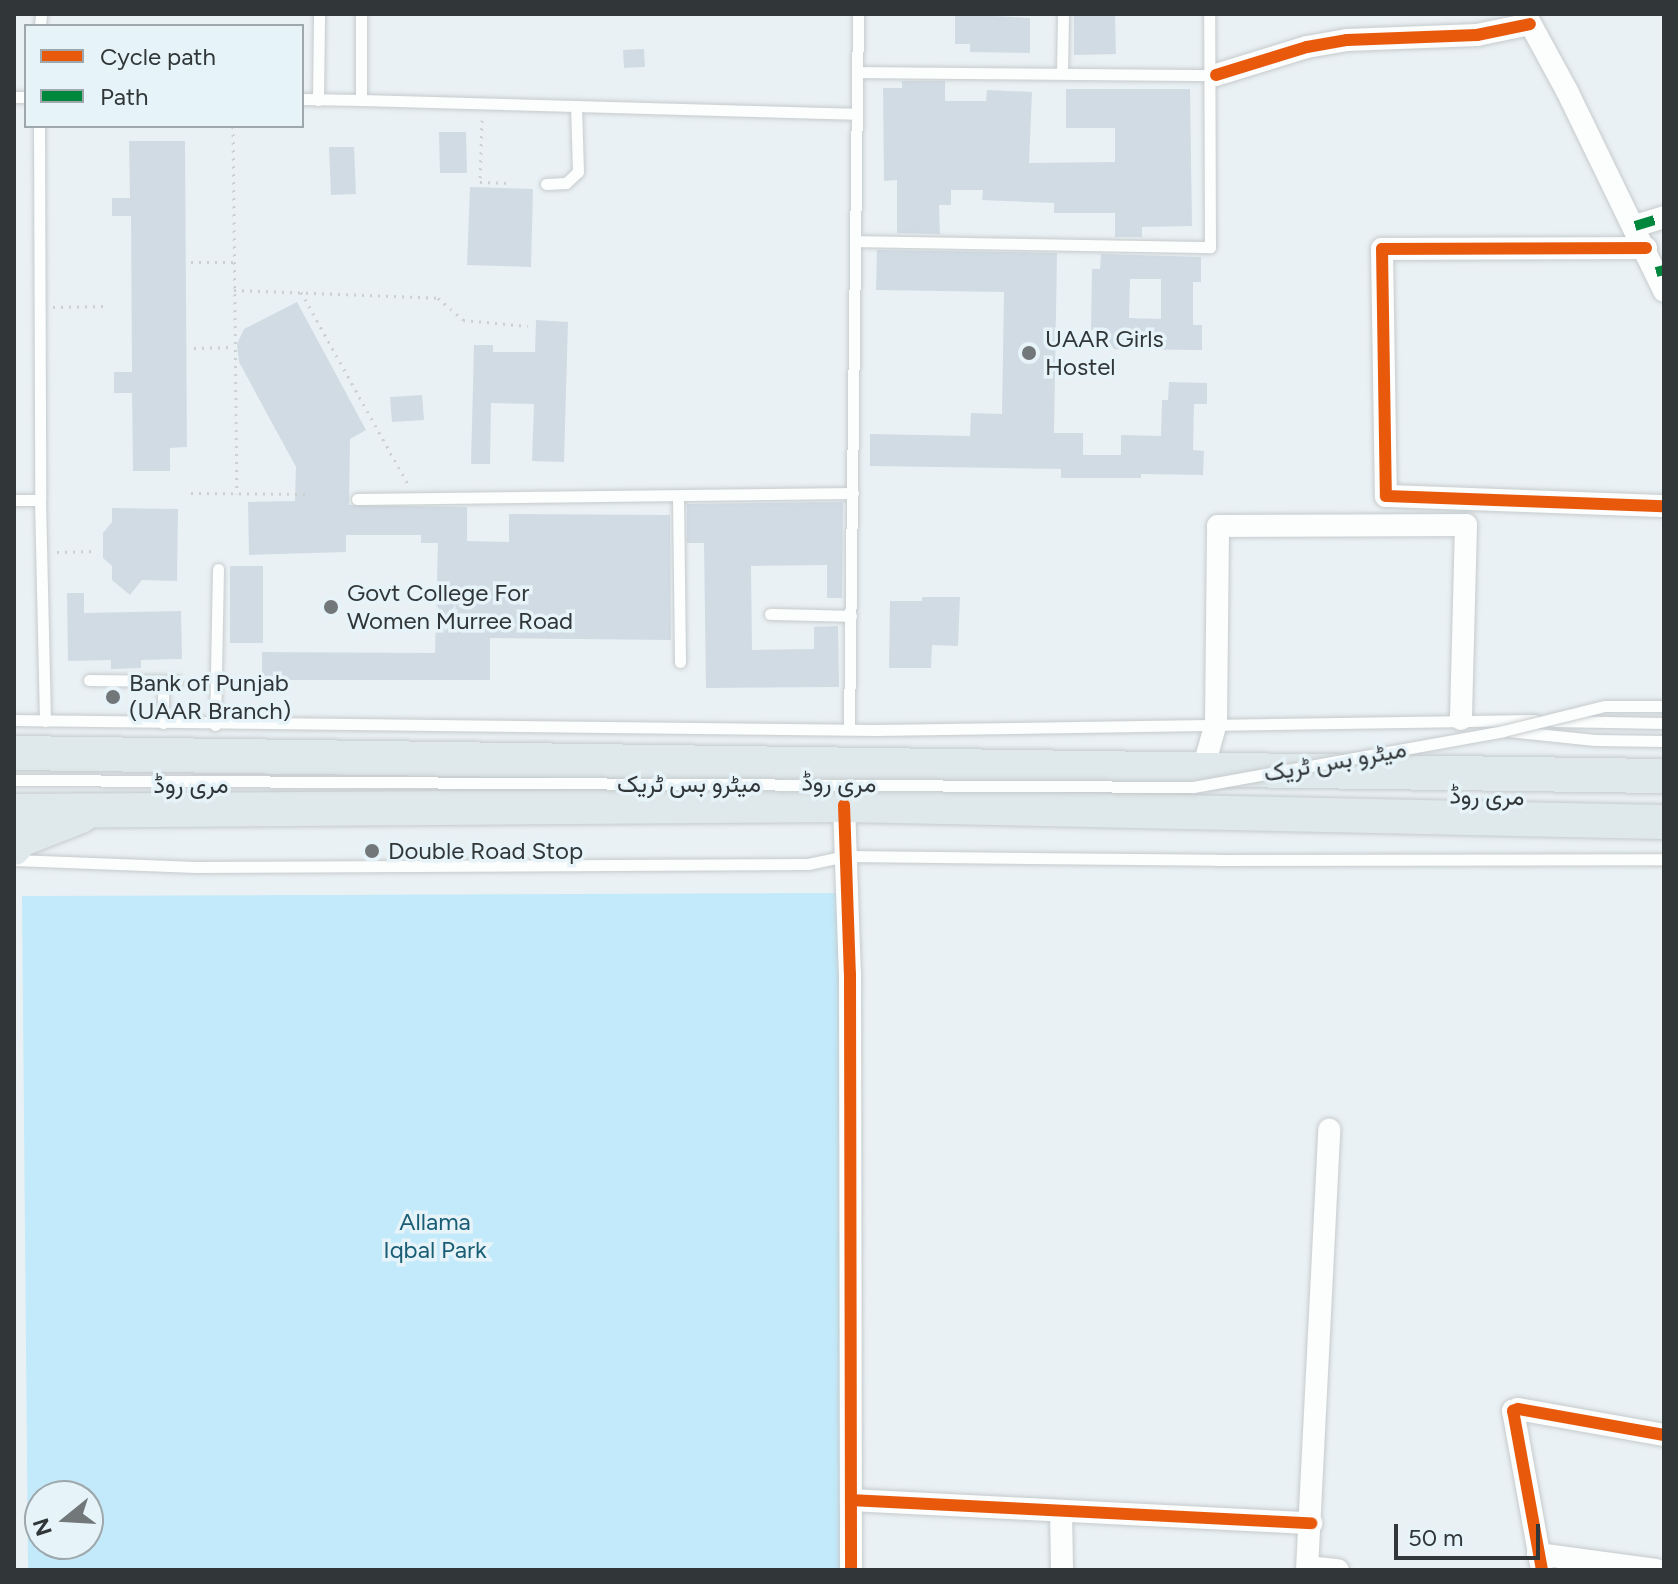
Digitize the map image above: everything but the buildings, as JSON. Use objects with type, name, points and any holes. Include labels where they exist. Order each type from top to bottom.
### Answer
[{"type":"main road","name":"مری روڈ","points":[[14,753],[131,738],[1203,769],[1659,774]]},
{"type":"main road","name":"مری روڈ","points":[[14,811],[844,805],[1664,822]]},
{"type":"main road","points":[[14,848],[20,840],[103,808]]},
{"type":"street","points":[[1212,76],[1307,47],[1347,40],[1477,35],[1527,19],[1661,278]]},
{"type":"street","points":[[1635,226],[1664,217]]},
{"type":"street","points":[[1646,248],[1382,249],[1386,496],[1664,506]]},
{"type":"street","points":[[1203,769],[1216,723],[1218,526],[1466,525],[1461,719]]},
{"type":"street","points":[[844,805],[850,974],[851,1570]]},
{"type":"street","points":[[1329,1130],[1308,1568],[1338,1570]]},
{"type":"street","points":[[1656,1570],[1540,1562],[1513,1411],[1518,1409],[1664,1435]]},
{"type":"street","points":[[851,1500],[1311,1523]]},
{"type":"street","points":[[1061,1511],[1062,1570]]},
{"type":"lane","points":[[318,100],[319,14]]},
{"type":"lane","points":[[361,14],[361,100]]},
{"type":"lane","points":[[849,729],[858,14]]},
{"type":"lane","points":[[1062,72],[1063,14]]},
{"type":"lane","points":[[856,241],[1210,247],[1212,76],[1209,14]]},
{"type":"lane","points":[[857,72],[1212,76]]},
{"type":"lane","points":[[304,99],[856,114]]},
{"type":"lane","points":[[546,184],[566,183],[578,172],[576,106]]},
{"type":"lane","points":[[39,128],[40,500],[45,721]]},
{"type":"lane","points":[[357,499],[853,493]]},
{"type":"lane","points":[[678,496],[680,662]]},
{"type":"lane","points":[[14,500],[40,500]]},
{"type":"lane","points":[[215,725],[218,569]]},
{"type":"lane","points":[[770,614],[851,616]]},
{"type":"lane","points":[[89,680],[177,681]]},
{"type":"lane","points":[[163,681],[163,723]]},
{"type":"lane","name":"میٹرو بس ٹریک","points":[[14,780],[1193,787],[1503,731],[1605,706],[1664,706]]},
{"type":"lane","points":[[14,720],[45,721],[131,738],[163,723],[849,729],[1461,719],[1664,723]]},
{"type":"lane","name":"میٹرو بس ٹریک","points":[[1503,731],[1595,740],[1664,741]]},
{"type":"lane","points":[[14,860],[196,867],[808,864],[846,856],[1216,860],[1664,859]]},
{"type":"path","points":[[482,103],[480,182],[510,183]]},
{"type":"path","points":[[233,128],[237,494]]},
{"type":"path","points":[[191,262],[234,262]]},
{"type":"path","points":[[234,290],[438,298],[463,320],[528,326]]},
{"type":"path","points":[[300,291],[416,498]]},
{"type":"path","points":[[41,307],[109,306]]},
{"type":"path","points":[[194,348],[234,347]]},
{"type":"path","points":[[191,493],[307,494]]},
{"type":"path","points":[[41,552],[97,551]]},
{"type":"green space","name":"Allama Iqbal Park","points":[[847,893],[850,1570],[28,1570],[28,1560],[104,1560],[104,1480],[27,1480],[22,896]]},
{"type":"marked path","points":[[1635,226],[1664,217]]},
{"type":"marked path","points":[[1656,272],[1664,270]]},
{"type":"cycle path","points":[[1216,75],[1307,47],[1347,40],[1477,35],[1530,24]]},
{"type":"cycle path","points":[[1646,248],[1382,249],[1386,496],[1664,506]]},
{"type":"cycle path","points":[[844,805],[850,974],[851,1570]]},
{"type":"cycle path","points":[[1542,1570],[1513,1411],[1518,1409],[1664,1435]]},
{"type":"cycle path","points":[[851,1500],[1311,1523]]},
{"type":"place","name":"UAAR Girls Hostel","points":[[1029,353]]},
{"type":"place","name":"Govt College For Women Murree Road","points":[[331,607]]},
{"type":"place","name":"Bank of Punjab (UAAR Branch)","points":[[113,697]]},
{"type":"place","name":"Double Road Stop","points":[[372,851]]}]
